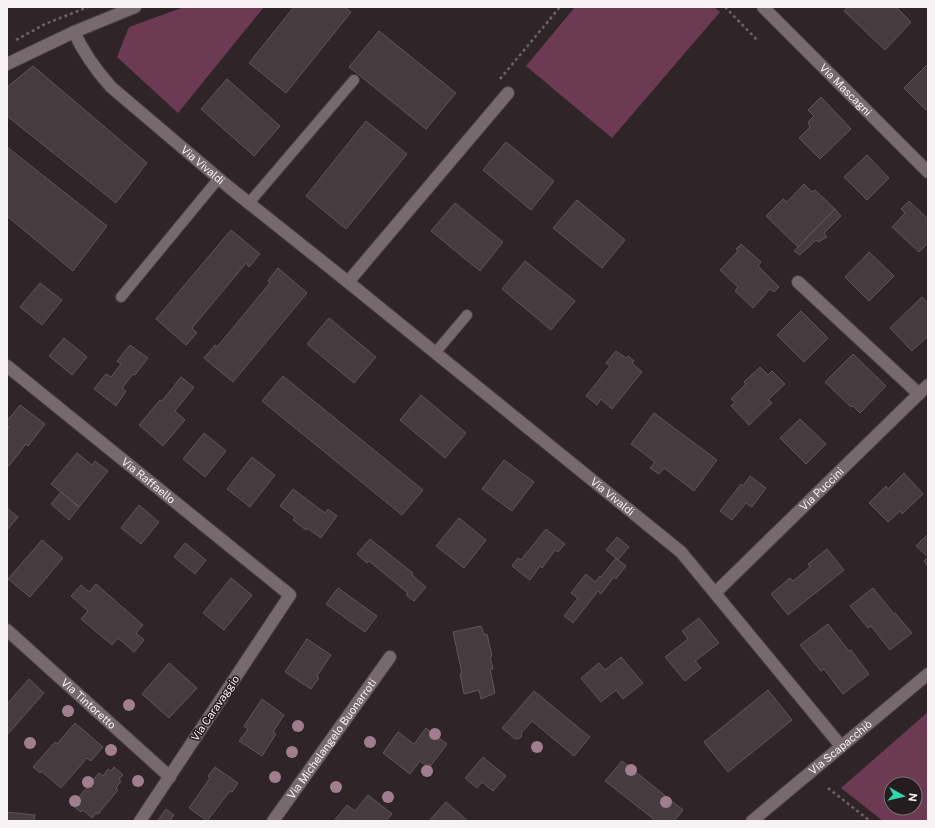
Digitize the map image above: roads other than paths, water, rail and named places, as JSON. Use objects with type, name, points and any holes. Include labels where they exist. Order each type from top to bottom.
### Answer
[{"type":"street","points":[[7,64],[74,32],[135,7]]},
{"type":"street","name":"Via Mascagni","points":[[763,7],[928,172]]},
{"type":"street","name":"Via Vivaldi","points":[[74,32],[80,46],[94,68],[110,87],[249,203],[681,552],[841,746]]},
{"type":"street","points":[[348,282],[508,93]]},
{"type":"street","points":[[798,282],[924,390]]},
{"type":"street","name":"Via Raffaello","points":[[7,366],[290,595]]},
{"type":"street","name":"Via Puccini","points":[[715,593],[924,390]]},
{"type":"street","name":"Via Caravaggio","points":[[140,821],[290,595]]},
{"type":"street","name":"Via Tintoretto","points":[[7,630],[170,777]]},
{"type":"street","name":"Via Michelangelo Buonarroti","points":[[273,821],[390,657]]},
{"type":"street","name":"Via Scapacchiò","points":[[752,821],[928,674]]},
{"type":"lane","points":[[249,203],[354,80]]},
{"type":"lane","points":[[121,297],[219,178]]},
{"type":"lane","points":[[435,353],[467,315]]}]
